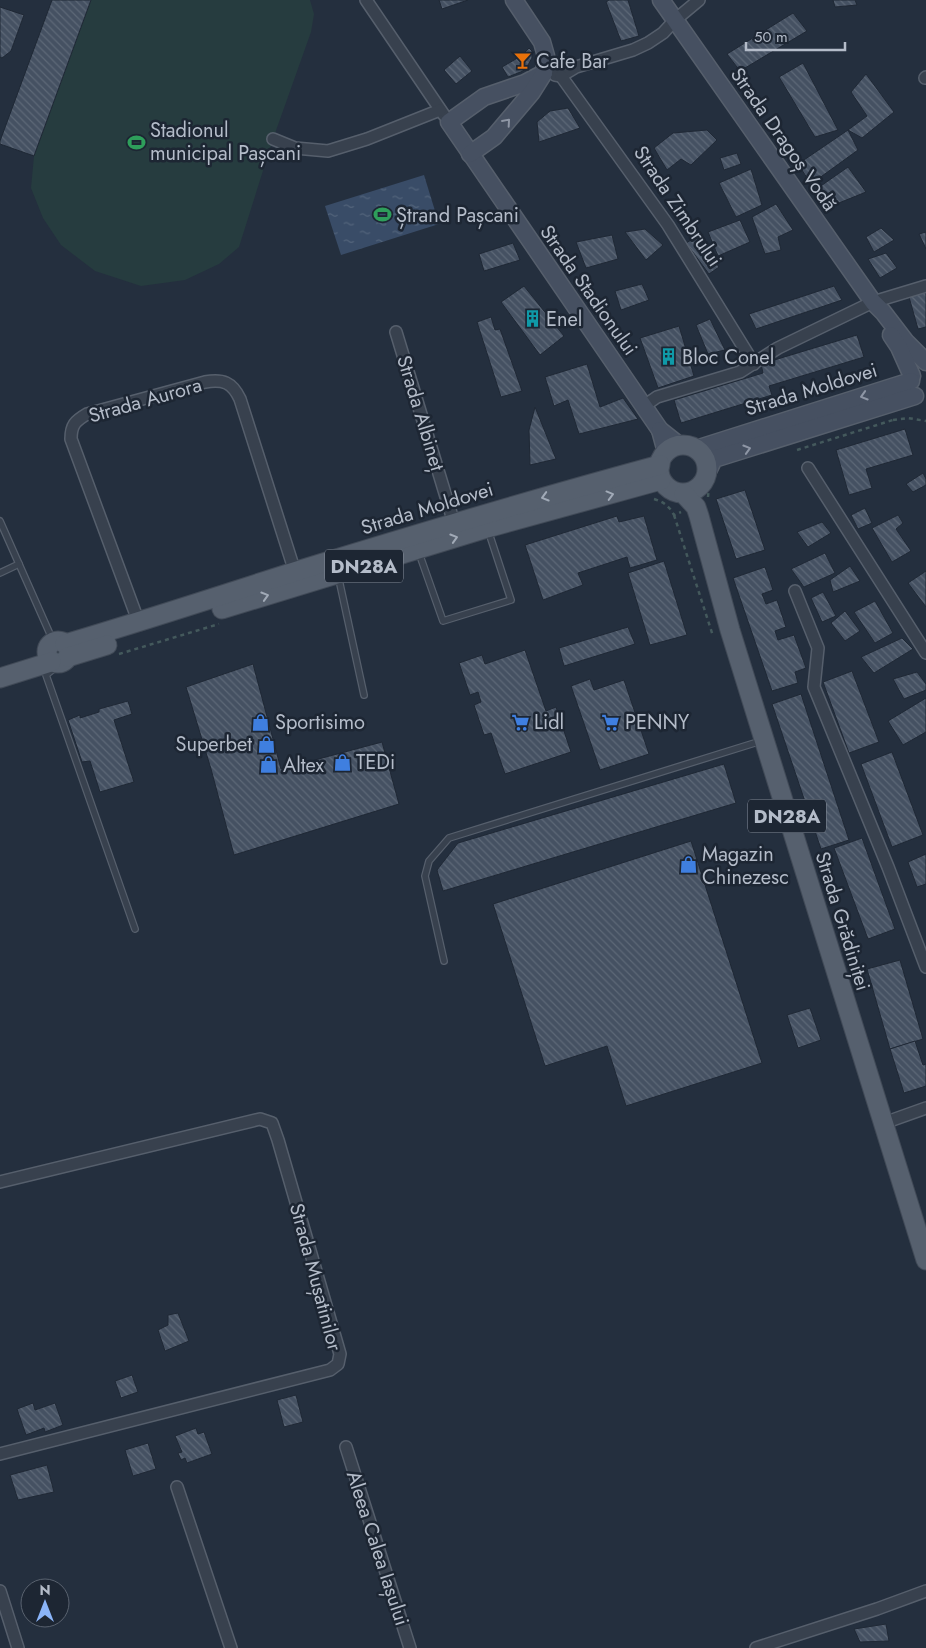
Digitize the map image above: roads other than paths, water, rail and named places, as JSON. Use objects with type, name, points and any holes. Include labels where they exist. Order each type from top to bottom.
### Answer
[{"type":"main road","points":[[470,154],[494,137],[532,92],[544,73],[546,56],[542,42],[514,0]]},
{"type":"main road","name":"Strada Dragoș Vodă","points":[[661,0],[873,302],[899,347],[916,389]]},
{"type":"main road","points":[[445,116],[484,97],[525,83],[544,73]]},
{"type":"main road","name":"Strada Stadionului","points":[[445,116],[660,430],[672,458]]},
{"type":"main road","name":"Strada Dragoș Vodă","points":[[873,302],[884,312],[906,342],[926,362]]},
{"type":"main road","name":"DN28A","points":[[916,389],[919,369],[926,366]]},
{"type":"main road","name":"Strada Moldovei","points":[[0,678],[55,652],[295,572],[672,458],[916,389]]},
{"type":"main road","name":"Strada Moldovei","points":[[708,471],[714,459],[916,389]]},
{"type":"main road","points":[[693,496],[672,491],[672,458],[705,458],[708,471]]},
{"type":"main road","name":"Strada Moldovei","points":[[0,665],[55,652],[417,550],[487,528],[672,458]]},
{"type":"main road","name":"DN28A","points":[[693,496],[703,483],[708,471]]},
{"type":"main road","name":"Strada Grădiniței","points":[[693,496],[763,740],[926,1260]]},
{"type":"street","name":"Strada Stadionului","points":[[366,0],[445,116]]},
{"type":"street","points":[[544,73],[561,76],[576,67],[633,50],[648,43],[700,0]]},
{"type":"street","name":"Strada Zimbrului","points":[[561,76],[668,225],[754,364]]},
{"type":"street","points":[[273,139],[294,148],[328,151],[445,116]]},
{"type":"street","points":[[644,406],[657,396],[740,372],[778,348],[873,302],[926,286]]},
{"type":"street","name":"Strada Albineț","points":[[396,332],[454,523]]},
{"type":"street","name":"Strada Aurora","points":[[139,623],[71,439],[71,428],[76,420],[87,414],[206,382],[217,380],[227,383],[236,390],[240,399],[295,572]]},
{"type":"street","points":[[808,468],[926,653]]},
{"type":"street","points":[[795,591],[818,648],[814,687],[888,867],[926,967]]},
{"type":"street","points":[[884,1123],[926,1108]]},
{"type":"street","name":"Strada Mușatinilor","points":[[0,1182],[260,1119],[272,1123],[340,1354],[338,1364],[330,1370],[0,1454]]},
{"type":"street","name":"Aleea Calea Iașului","points":[[346,1447],[410,1648]]},
{"type":"street","points":[[177,1487],[231,1648]]},
{"type":"street","points":[[756,1648],[926,1591]]},
{"type":"street","points":[[0,1592],[18,1648]]},
{"type":"lane","points":[[0,521],[20,564],[55,652],[134,930]]},
{"type":"lane","points":[[417,550],[443,621],[511,600],[487,528]]},
{"type":"lane","points":[[0,573],[20,564]]},
{"type":"lane","points":[[338,573],[364,695]]},
{"type":"lane","points":[[444,961],[425,876],[429,862],[449,838],[763,740]]},
{"type":"water","name":"Ștrand Pașcani","points":[[424,175],[439,224],[341,255],[325,206]]},
{"type":"place","name":"Cafe Bar","points":[[522,61]]},
{"type":"place","name":"Stadionul municipal Pașcani","points":[[136,142]]},
{"type":"place","name":"Ștrand Pașcani","points":[[382,215]]},
{"type":"place","name":"Enel","points":[[532,319]]},
{"type":"place","name":"Bloc Conel","points":[[668,357]]},
{"type":"place","name":"Sportisimo","points":[[261,722]]},
{"type":"place","name":"Lidl","points":[[520,722]]},
{"type":"place","name":"PENNY","points":[[611,722]]},
{"type":"place","name":"Superbet","points":[[266,744]]},
{"type":"place","name":"TEDi","points":[[342,762]]},
{"type":"place","name":"Altex","points":[[269,765]]},
{"type":"place","name":"Magazin Chinezesc","points":[[688,865]]}]
